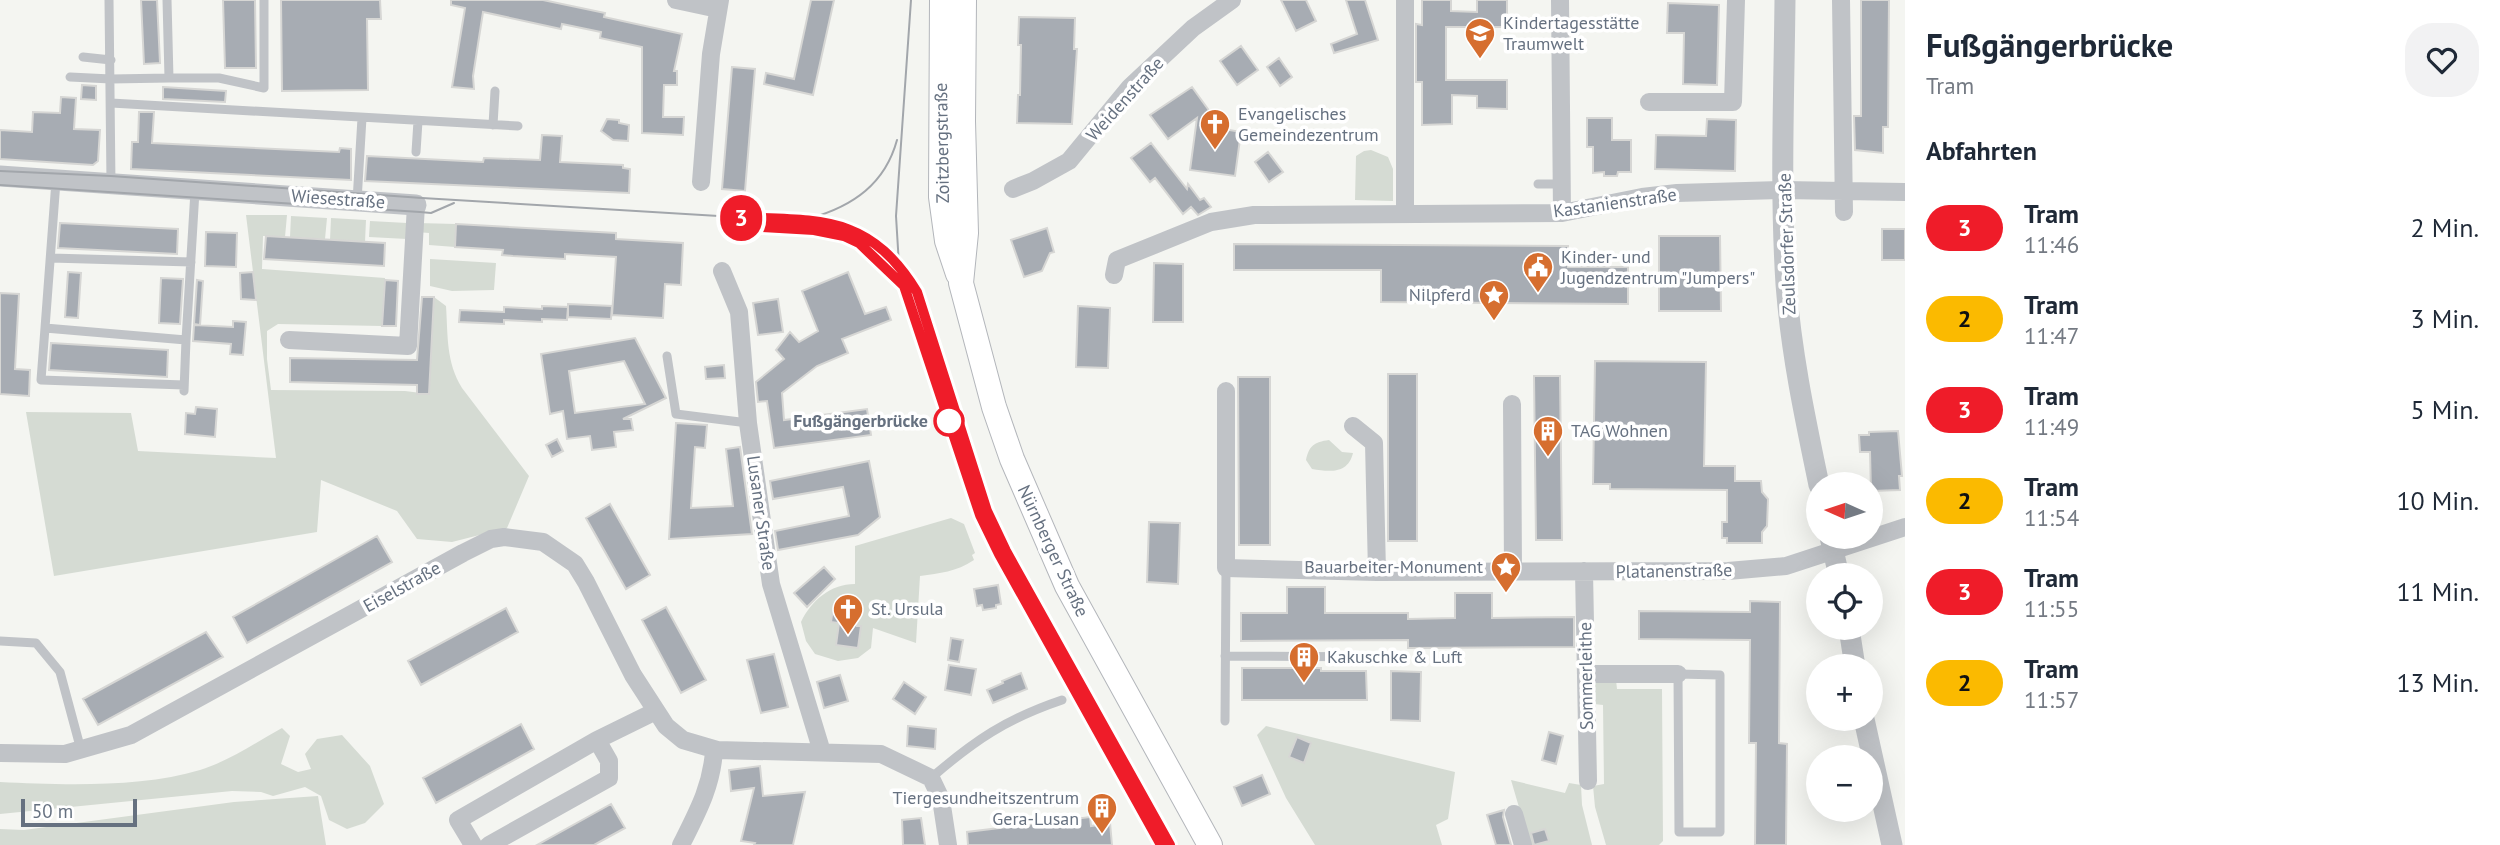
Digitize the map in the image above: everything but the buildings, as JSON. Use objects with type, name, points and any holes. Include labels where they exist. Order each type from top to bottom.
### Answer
[{"type":"main road","name":"Zoitzbergstraße","points":[[942,0],[941,197],[947,241],[961,283]]},
{"type":"main road","name":"Zoitzbergstraße","points":[[964,0],[966,233]]},
{"type":"main road","name":"Nürnberger Straße","points":[[966,233],[961,283],[994,407],[1045,540],[1067,586],[1210,845]]},
{"type":"street","points":[[676,0],[719,4],[711,54],[701,182]]},
{"type":"street","name":"Weidenstraße","points":[[1013,189],[1069,161],[1130,87],[1193,28],[1232,0]]},
{"type":"street","points":[[1405,0],[1405,214]]},
{"type":"street","points":[[1560,0],[1563,213]]},
{"type":"street","points":[[1649,102],[1733,103],[1737,0]]},
{"type":"street","name":"Zeulsdorfer Straße","points":[[1786,0],[1783,190],[1789,315],[1800,393],[1816,472]]},
{"type":"street","points":[[1841,0],[1844,212]]},
{"type":"street","name":"Wiesestraße","points":[[0,176],[416,205],[408,346],[289,340]]},
{"type":"street","name":"Kastanienstraße","points":[[1115,275],[1117,260],[1212,222],[1254,215],[1563,213],[1665,195],[1783,190],[1905,192]]},
{"type":"street","name":"Lusaner Straße","points":[[722,271],[739,312],[748,424],[771,584],[822,752]]},
{"type":"street","points":[[1226,391],[1226,568]]},
{"type":"street","points":[[1512,404],[1513,571]]},
{"type":"street","points":[[1353,426],[1374,443],[1377,572]]},
{"type":"street","name":"Platanenstraße","points":[[1883,532],[1905,527]]},
{"type":"street","name":"Eiselstraße","points":[[0,753],[50,755],[81,751],[131,735],[463,553],[491,539],[504,537],[543,542],[575,564],[633,675],[666,726],[683,740],[714,750]]},
{"type":"street","name":"Platanenstraße","points":[[1226,568],[1377,572],[1728,571],[1786,566],[1819,550]]},
{"type":"street","name":"Sommerleithe","points":[[1584,571],[1588,781]]},
{"type":"street","points":[[1586,674],[1678,674]]},
{"type":"street","points":[[473,845],[458,820],[597,740],[656,711]]},
{"type":"street","points":[[1867,731],[1892,845]]},
{"type":"street","points":[[489,845],[610,778],[609,761],[597,740]]},
{"type":"street","points":[[681,845],[713,773],[714,750],[881,754],[931,778],[941,799],[948,845]]},
{"type":"street","points":[[1514,814],[1523,845]]},
{"type":"lane","points":[[109,0],[111,183]]},
{"type":"lane","points":[[167,0],[169,78]]},
{"type":"lane","points":[[70,77],[219,78],[264,88],[264,0]]},
{"type":"lane","points":[[83,57],[111,60]]},
{"type":"lane","points":[[493,125],[495,91]]},
{"type":"lane","points":[[111,103],[518,126]]},
{"type":"lane","points":[[358,201],[362,118]]},
{"type":"lane","points":[[416,152],[418,121]]},
{"type":"lane","points":[[56,180],[41,380],[184,388],[195,189]]},
{"type":"lane","points":[[1538,184],[1561,184]]},
{"type":"lane","points":[[51,258],[191,262]]},
{"type":"lane","points":[[45,328],[186,340]]},
{"type":"lane","points":[[667,356],[676,414],[748,424]]},
{"type":"lane","points":[[1225,721],[1226,568]]},
{"type":"lane","points":[[0,640],[36,643],[60,673],[81,751]]},
{"type":"lane","points":[[1225,656],[1386,657]]},
{"type":"lane","points":[[1678,674],[1720,675],[1720,832],[1679,832],[1678,674]]},
{"type":"lane","points":[[931,778],[967,747],[995,728],[1062,700]]},
{"type":"shaded area","points":[[1371,150],[1388,157],[1393,169],[1393,201],[1355,200],[1356,156]]},
{"type":"shaded area","points":[[246,215],[287,215],[285,237],[263,236],[262,269],[385,278],[382,326],[278,324],[267,331],[271,390],[405,391],[429,394],[434,297],[446,306],[449,349],[457,378],[529,476],[507,528],[452,542],[417,539],[397,511],[321,480],[317,532],[54,576],[26,412],[131,413],[138,451],[276,458]]},
{"type":"shaded area","points":[[291,216],[327,218],[325,239],[290,237]]},
{"type":"shaded area","points":[[331,218],[366,220],[365,242],[330,240]]},
{"type":"shaded area","points":[[370,221],[407,223],[407,239],[369,237]]},
{"type":"shaded area","points":[[418,223],[456,224],[455,247],[429,245],[429,233],[417,232]]},
{"type":"shaded area","points":[[430,259],[496,263],[494,290],[452,291],[430,286]]},
{"type":"shaded area","points":[[1329,440],[1342,452],[1353,453],[1351,460],[1337,470],[1312,469],[1306,460],[1309,451],[1316,444]]},
{"type":"shaded area","points":[[951,518],[964,524],[975,553],[972,555],[974,560],[954,570],[920,576],[916,643],[873,628],[871,648],[858,658],[838,661],[815,654],[806,641],[801,622],[810,607],[822,595],[837,587],[855,584],[855,546]]},
{"type":"shaded area","points":[[1616,680],[1617,689],[1662,689],[1663,841],[1659,845],[1606,845],[1595,807],[1593,786],[1604,784],[1603,705],[1594,704],[1594,682]]},
{"type":"shaded area","points":[[1266,726],[1455,772],[1448,819],[1436,825],[1442,845],[1315,845],[1286,798],[1257,735]]},
{"type":"shaded area","points":[[282,728],[290,736],[281,764],[298,772],[311,769],[305,754],[317,739],[342,735],[370,766],[384,804],[365,823],[347,829],[329,820],[321,796],[305,787],[273,796],[261,792],[232,791],[0,814],[0,782],[101,784],[177,776],[221,762]]},
{"type":"shaded area","points":[[1511,780],[1565,793],[1569,783],[1581,785],[1582,805],[1592,845],[1530,845]]},
{"type":"shaded area","points":[[318,796],[326,845],[0,845],[0,829],[24,830],[234,802]]},
{"type":"tram line","points":[[911,0],[896,216],[899,265],[904,286],[980,515],[1161,845]]},
{"type":"tram line","points":[[811,218],[840,207],[865,191],[884,169],[897,140]]},
{"type":"tram line","points":[[0,171],[833,223],[860,234],[882,249],[917,292]]},
{"type":"tram line","points":[[0,185],[431,213],[454,203]]},
{"type":"tram line","name":"3","points":[[1161,845],[980,515],[904,286],[859,243],[844,236],[814,230],[762,227],[734,217],[833,223],[861,233],[875,242],[905,271],[917,292],[987,511],[1006,551],[1170,845]]},
{"type":"tram line","points":[[849,238],[871,253],[902,284]]},
{"type":"place","name":"Kindertagesstätte Traumwelt","points":[[1480,60]]},
{"type":"place","name":"Evangelisches Gemeindezentrum","points":[[1215,151]]},
{"type":"place","name":"Kinder- und Jugendzentrum \"Jumpers\"","points":[[1538,294]]},
{"type":"place","name":"Nilpferd","points":[[1494,322]]},
{"type":"place","name":"Fußgängerbrücke","points":[[949,421]]},
{"type":"place","name":"TAG Wohnen","points":[[1548,458]]},
{"type":"place","name":"Bauarbeiter-Monument","points":[[1506,594]]},
{"type":"place","name":"St. Ursula","points":[[848,636]]},
{"type":"place","name":"Kakuschke & Luft","points":[[1304,684]]},
{"type":"place","name":"Tiergesundheitszentrum Gera-Lusan","points":[[1102,835]]}]
